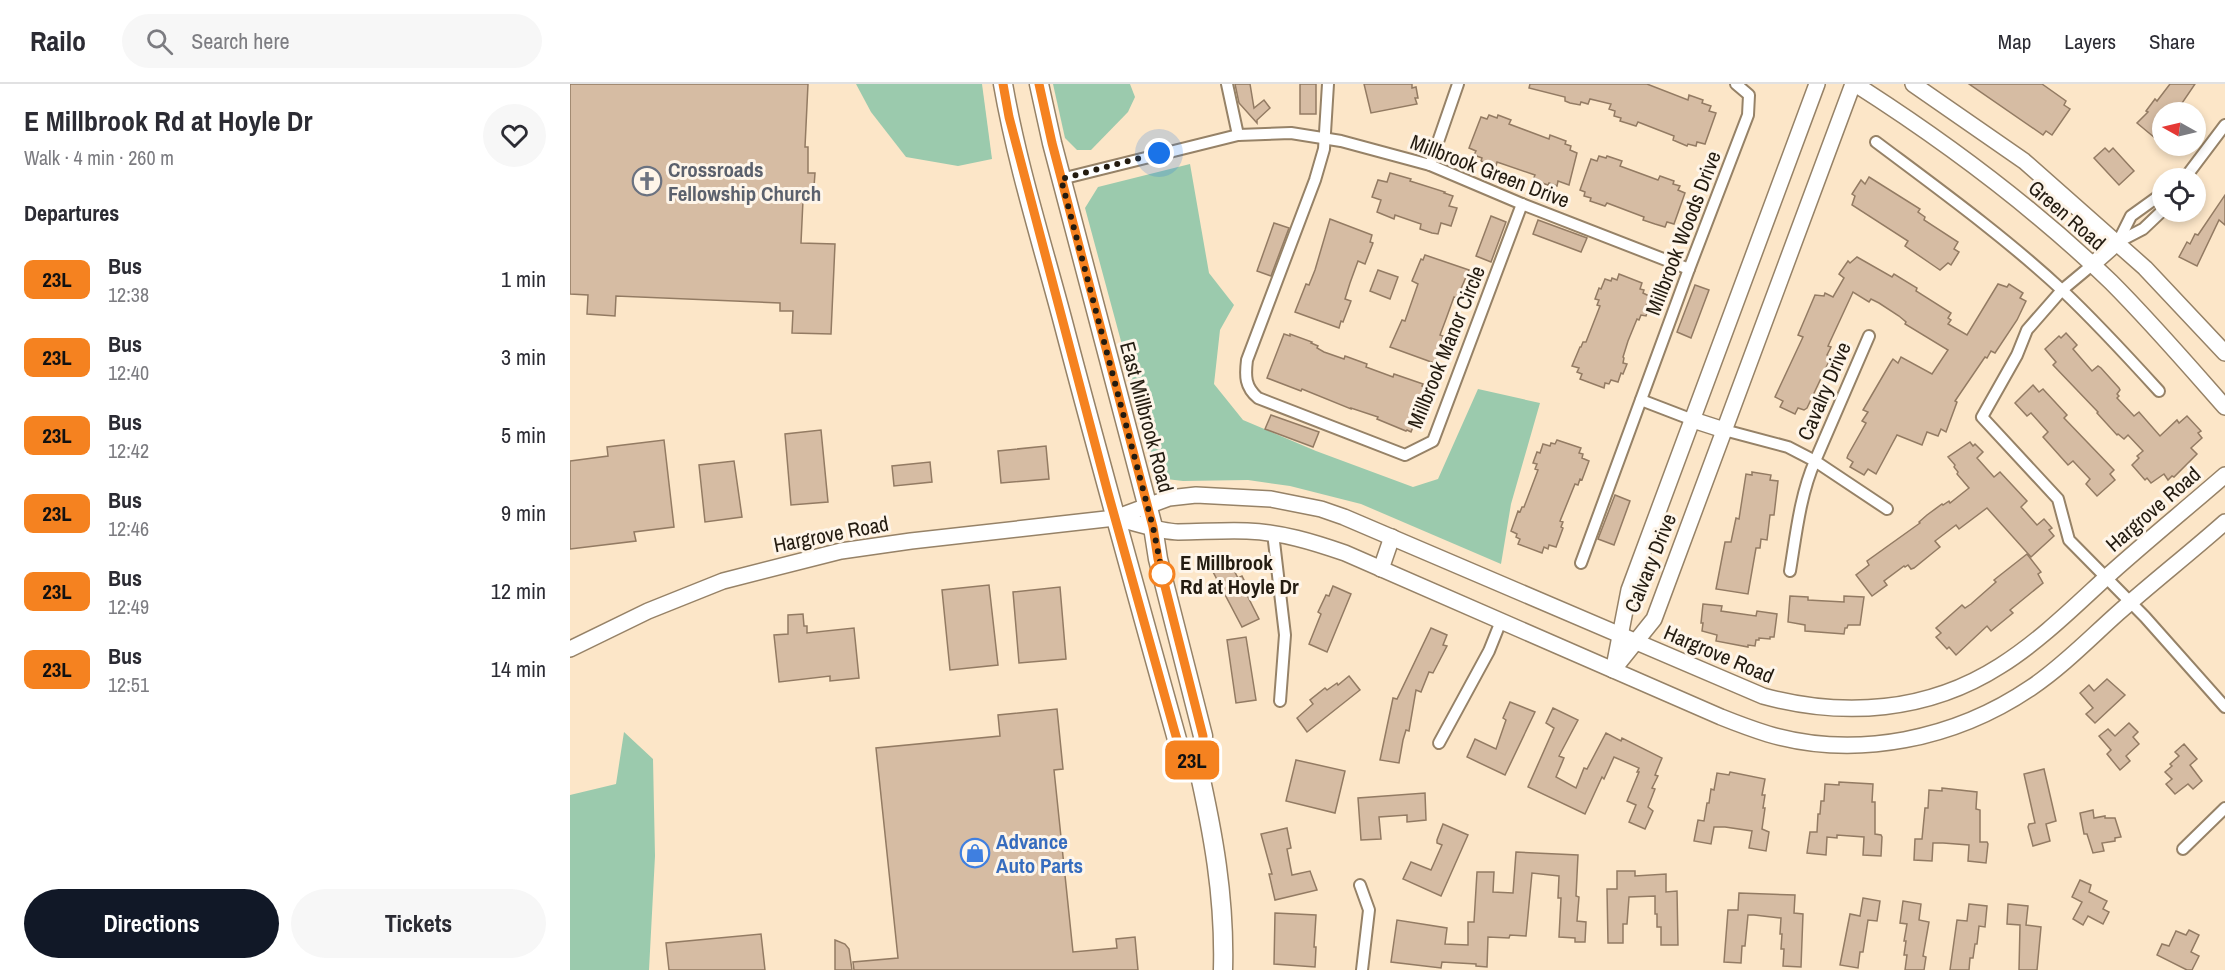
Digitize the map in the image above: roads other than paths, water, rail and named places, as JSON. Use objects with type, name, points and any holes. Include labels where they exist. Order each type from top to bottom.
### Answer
[{"type":"main road","points":[[1003,84],[1029,195],[1178,743],[1188,758],[1197,762]]},
{"type":"main road","name":"East Millbrook Road","points":[[1039,84],[1061,179],[1148,506],[1158,559],[1203,736],[1202,757],[1197,762],[1220,877],[1223,970]]},
{"type":"street","points":[[1227,84],[1238,135]]},
{"type":"street","points":[[1325,138],[1328,84]]},
{"type":"street","points":[[1451,84],[1453,99]]},
{"type":"street","points":[[1430,165],[1458,84]]},
{"type":"street","name":"Millbrook Woods Drive","points":[[1581,563],[1689,268],[1748,115],[1749,95],[1736,84]]},
{"type":"street","name":"Calvary Drive","points":[[1613,670],[1629,590],[1817,84]]},
{"type":"street","name":"Calvary Drive","points":[[1613,670],[1654,619],[1732,432],[1854,84]]},
{"type":"street","name":"Green Road","points":[[1854,84],[1918,125],[1998,184],[2092,265],[2146,318],[2225,407]]},
{"type":"street","name":"Green Road","points":[[1913,84],[2024,161],[2118,242],[2225,353]]},
{"type":"street","points":[[2193,168],[2225,125]]},
{"type":"street","name":"Millbrook Green Drive","points":[[1061,179],[1238,135],[1291,133],[1325,138],[1430,165],[1522,204],[1689,268]]},
{"type":"street","name":"Millbrook Manor Circle","points":[[1325,138],[1315,180],[1247,360],[1245,377],[1250,391],[1258,398],[1405,455],[1433,441],[1522,204]]},
{"type":"street","points":[[1876,142],[1989,229],[2062,291],[2159,391]]},
{"type":"street","points":[[2118,242],[2131,216],[2152,201]]},
{"type":"street","points":[[2152,220],[2143,229],[2118,242],[2062,291],[2027,330],[2017,355],[1982,417],[2058,499],[2069,540],[2131,602],[2225,708]]},
{"type":"street","name":"Cavalry Drive","points":[[1815,461],[1869,336]]},
{"type":"street","points":[[1641,399],[1693,420],[1788,447],[1815,461],[1887,509]]},
{"type":"street","points":[[1790,571],[1799,517],[1815,461]]},
{"type":"street","name":"Hargrove Road","points":[[570,649],[648,611],[723,581],[795,561],[841,551],[910,541],[1115,518],[1169,498],[1196,495],[1271,499],[1321,509],[1392,537],[1741,687],[1786,703],[1862,710],[1918,702],[1957,689],[2000,666],[2040,636],[2225,475]]},
{"type":"street","name":"Hargrove Road","points":[[1115,518],[1176,532],[1224,530],[1273,533],[1321,545],[1721,717],[1768,734],[1795,740],[1843,745],[1901,740],[1928,735],[1968,722],[2012,700],[2054,670],[2225,522]]},
{"type":"street","points":[[1273,533],[1285,635],[1280,701]]},
{"type":"street","points":[[1381,569],[1392,537]]},
{"type":"street","points":[[1439,743],[1489,651],[1501,621]]},
{"type":"street","points":[[2183,849],[2225,808]]},
{"type":"street","points":[[1360,885],[1369,910],[1362,970]]},
{"type":"place","name":"Crossroads Fellowship Church","points":[[647,181]]},
{"type":"place","name":"E Millbrook Rd at Hoyle Dr","points":[[1162,574]]},
{"type":"place","name":"Advance Auto Parts","points":[[975,853]]}]
